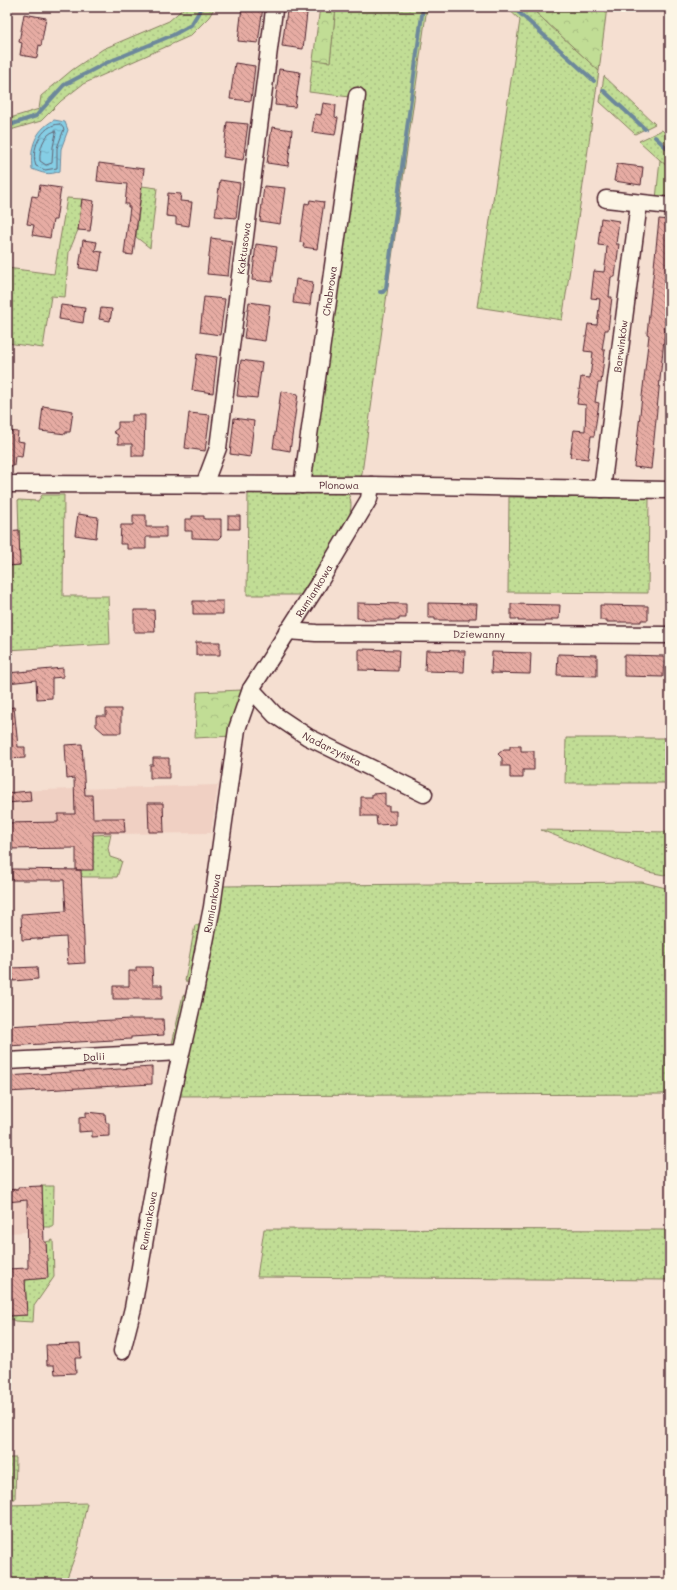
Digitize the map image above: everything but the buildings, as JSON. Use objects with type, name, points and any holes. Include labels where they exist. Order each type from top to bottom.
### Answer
[{"type":"street","name":"Kaktusowa","points":[[204,485],[218,448],[274,10]]},
{"type":"street","name":"Chabrowa","points":[[302,485],[357,96]]},
{"type":"street","points":[[606,199],[670,206]]},
{"type":"street","name":"Barwinków","points":[[602,490],[639,203]]},
{"type":"street","name":"Plonowa","points":[[7,484],[371,485],[670,490]]},
{"type":"street","name":"Rumiankowa","points":[[122,1351],[133,1308],[164,1128],[212,907],[237,730],[251,689],[369,500],[371,485]]},
{"type":"street","name":"Dziewanny","points":[[287,631],[316,633],[670,635]]},
{"type":"street","name":"Nadarzyńska","points":[[251,689],[275,715],[308,737],[424,794]]},
{"type":"street","name":"Dalii","points":[[7,1060],[181,1052]]},
{"type":"shaded area","points":[[218,785],[211,833],[7,835],[7,791]]},
{"type":"shaded area","points":[[42,1186],[43,1227],[27,1226],[27,1232],[7,1233],[7,1190],[17,1189],[18,1187]]},
{"type":"green space","points":[[185,7],[215,7],[209,17],[190,36],[83,84],[61,101],[41,121],[7,131],[7,119],[39,109],[41,96],[72,70],[103,49],[169,21]]},
{"type":"green space","points":[[320,7],[336,7],[330,62],[313,60]]},
{"type":"green space","points":[[336,7],[427,7],[361,480],[315,479],[308,471],[350,97],[309,92],[313,60],[330,61]]},
{"type":"green space","points":[[506,7],[530,7],[599,71],[562,320],[477,307],[520,20]]},
{"type":"green space","points":[[530,7],[607,7],[599,71]]},
{"type":"green space","points":[[604,76],[655,124],[635,134],[600,102]]},
{"type":"green space","points":[[662,130],[670,138],[670,169],[639,141]]},
{"type":"green space","points":[[660,160],[670,169],[670,201],[656,199]]},
{"type":"green space","points":[[142,186],[157,188],[150,248],[136,237]]},
{"type":"green space","points":[[67,198],[82,199],[78,230],[69,252],[65,297],[51,296],[43,348],[7,343],[7,268],[54,274]]},
{"type":"green space","points":[[248,491],[347,492],[349,495],[351,505],[349,518],[306,595],[247,595]]},
{"type":"green space","points":[[42,495],[64,495],[63,596],[108,596],[110,644],[7,650],[7,566],[20,565],[18,500],[38,501]]},
{"type":"green space","points":[[509,497],[649,498],[648,593],[508,592]]},
{"type":"green space","points":[[242,690],[232,736],[195,738],[197,692]]},
{"type":"green space","points":[[566,738],[670,738],[670,783],[565,783]]},
{"type":"green space","points":[[541,830],[670,832],[670,876],[648,872]]},
{"type":"green space","points":[[111,834],[108,848],[110,857],[122,861],[117,877],[83,877],[76,872],[76,870],[93,869],[93,835]]},
{"type":"green space","points":[[642,882],[670,889],[670,1094],[176,1096],[223,886]]},
{"type":"green space","points":[[195,925],[204,925],[193,982],[185,981]]},
{"type":"green space","points":[[183,995],[187,997],[180,1042],[172,1044]]},
{"type":"green space","points":[[42,1186],[54,1186],[53,1227],[43,1227]]},
{"type":"green space","points":[[264,1229],[670,1230],[670,1280],[257,1277]]},
{"type":"green space","points":[[53,1240],[54,1277],[34,1306],[33,1322],[15,1321],[9,1318],[9,1316],[27,1315],[25,1280],[47,1278],[46,1242]]},
{"type":"green space","points":[[7,1458],[16,1458],[15,1499],[7,1499]]},
{"type":"green space","points":[[87,1503],[78,1548],[65,1583],[7,1583],[7,1505]]},
{"type":"water","points":[[54,120],[65,122],[68,130],[61,149],[60,171],[52,173],[39,172],[32,169],[33,147],[42,129]]},
{"type":"waterway","points":[[7,126],[36,116],[64,85],[106,63],[173,35],[191,25],[202,7]]},
{"type":"waterway","points":[[380,292],[383,292],[386,288],[423,7]]},
{"type":"waterway","points":[[513,7],[594,81]]},
{"type":"waterway","points":[[603,90],[645,129]]},
{"type":"waterway","points":[[655,137],[670,151]]}]
